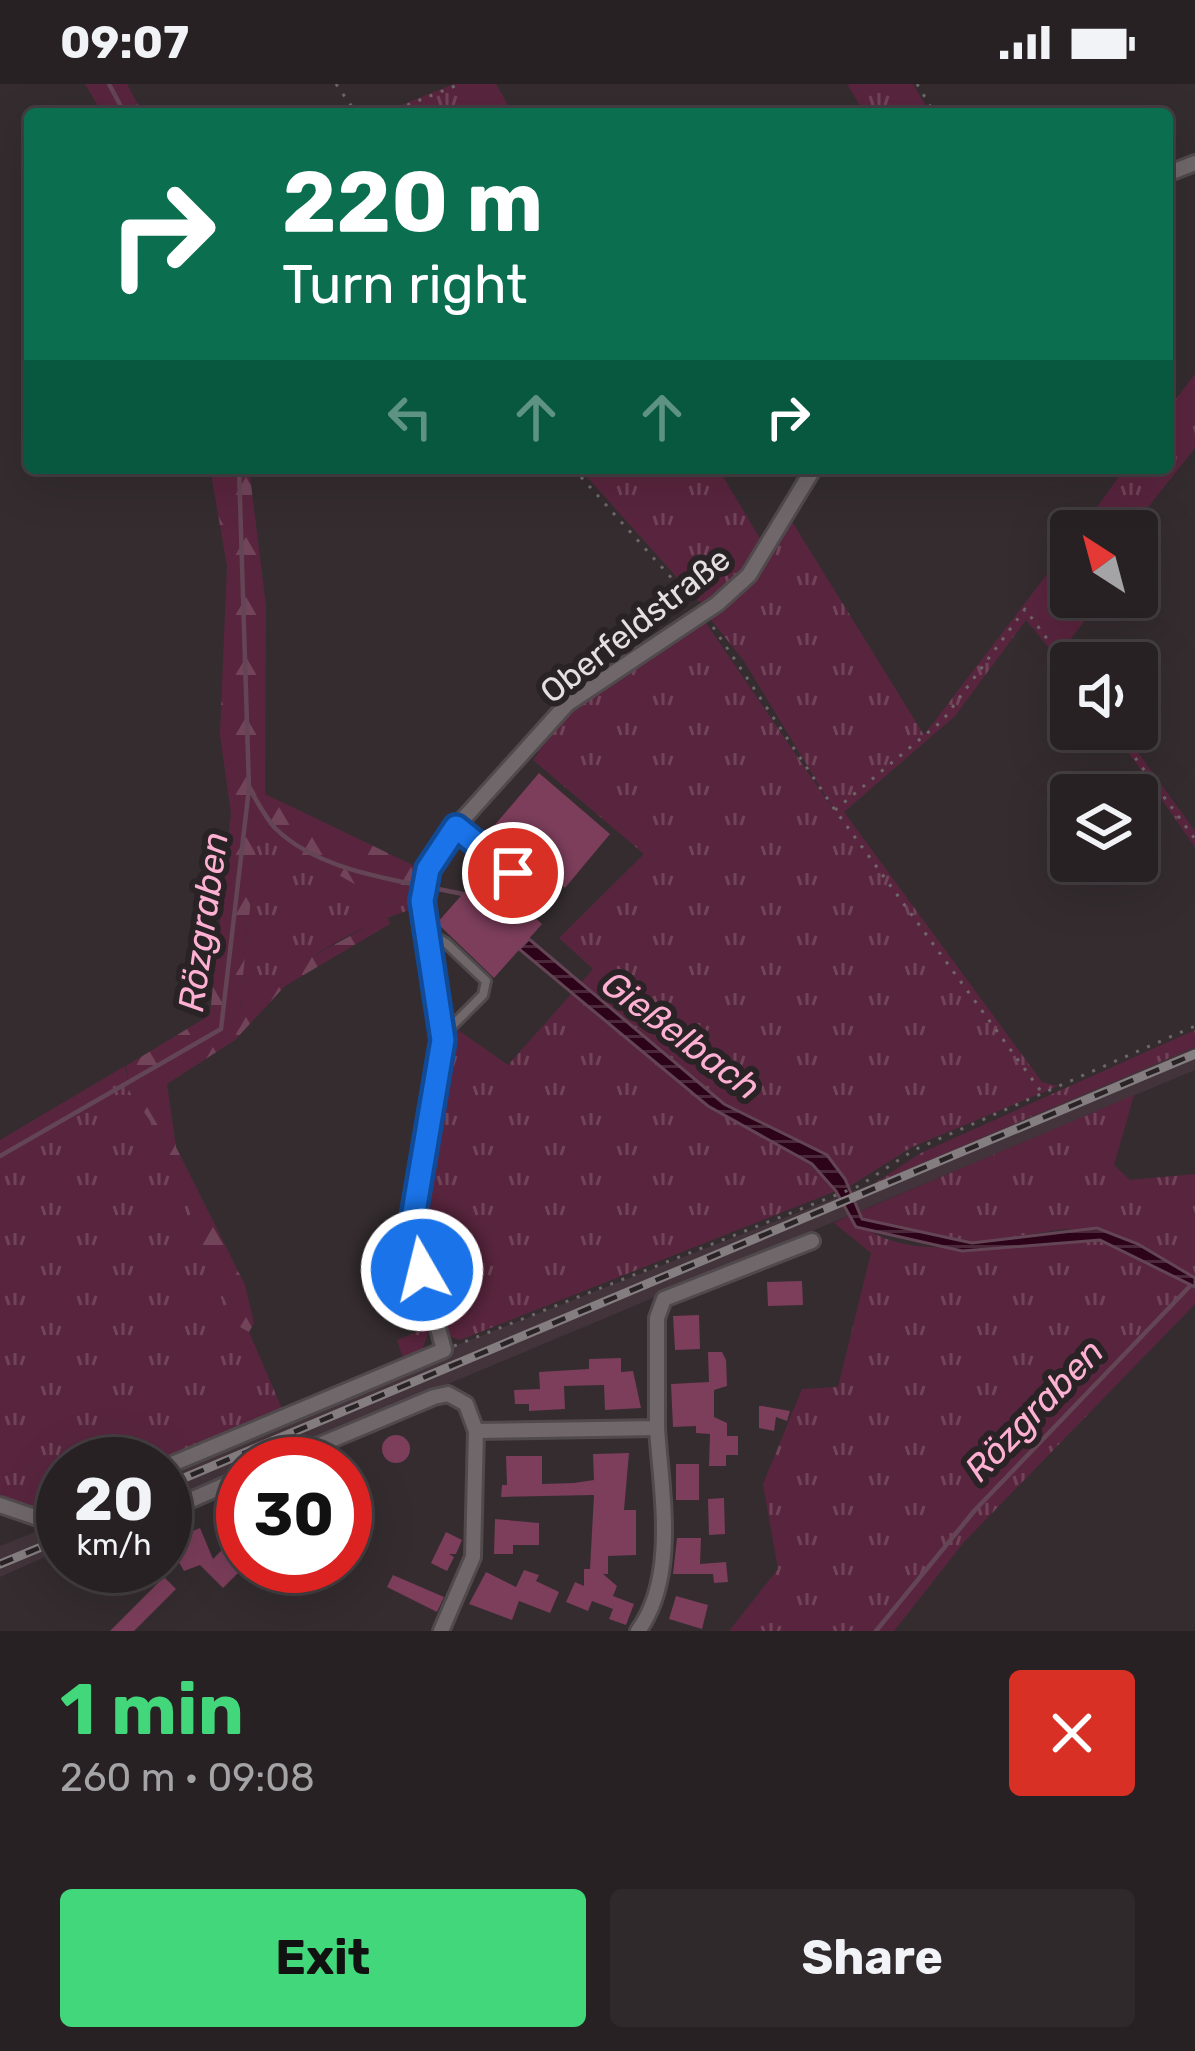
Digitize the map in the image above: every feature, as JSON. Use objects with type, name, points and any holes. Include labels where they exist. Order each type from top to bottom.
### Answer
[{"type":"street","name":"Oberfeldstraße","points":[[429,934],[422,901],[428,869],[456,827],[567,704],[748,575],[810,474]]},
{"type":"street","points":[[192,1456],[444,1350],[411,1230],[442,1035],[429,934]]},
{"type":"street","points":[[638,1631],[657,1598],[661,1571],[657,1318],[664,1299],[812,1241]]},
{"type":"street","points":[[341,1437],[448,1394],[466,1404],[476,1431],[473,1557],[441,1631]]},
{"type":"street","points":[[476,1431],[657,1428]]},
{"type":"street","points":[[0,1505],[36,1517]]},
{"type":"lane","points":[[456,827],[544,899]]},
{"type":"lane","points":[[429,934],[446,943],[486,981],[483,995],[442,1035]]},
{"type":"path","points":[[400,108],[460,84]]},
{"type":"path","points":[[578,474],[746,670],[835,810],[1043,1094]]},
{"type":"path","points":[[835,810],[943,720],[1024,609],[1050,643]]},
{"type":"path","points":[[1129,750],[1195,839]]},
{"type":"path","points":[[444,1350],[850,1190],[914,1150],[1195,1026]]},
{"type":"shaded area","points":[[529,939],[724,1104],[827,1155],[845,1179],[862,1219],[972,1243],[1097,1228],[1138,1244],[1195,1278],[1195,1287],[1100,1240],[962,1251],[856,1227],[836,1191],[812,1164],[708,1106],[519,949]]},
{"type":"shaded area","points":[[1195,1047],[1195,1070],[322,1437],[237,1437],[444,1350],[869,1185]]},
{"type":"shaded area","points":[[216,1446],[216,1482],[192,1492],[192,1456]]},
{"type":"shaded area","points":[[36,1532],[36,1561],[0,1577],[0,1546]]},
{"type":"green space","points":[[85,84],[127,84],[140,108],[99,108]]},
{"type":"green space","points":[[454,84],[496,84],[510,108],[394,108]]},
{"type":"green space","points":[[847,84],[913,84],[927,108],[861,108]]},
{"type":"green space","points":[[1195,374],[1195,448],[1146,510],[1095,510],[1121,474],[1173,474],[1173,403]]},
{"type":"green space","points":[[211,474],[250,474],[266,606],[265,794],[419,868],[416,908],[385,901],[258,830],[240,1006],[289,969],[387,916],[390,924],[285,986],[235,1040],[167,1084],[176,1147],[245,1285],[254,1323],[249,1332],[238,1326],[221,1292],[162,1138],[130,1092],[126,1066],[210,1015],[231,813],[220,735],[227,566]]},
{"type":"green space","points":[[584,474],[722,474],[765,547],[730,588],[706,604],[698,601]]},
{"type":"green space","points":[[791,520],[924,735],[1050,570],[1050,618],[1087,618],[1068,642],[1050,642],[1050,649],[1026,620],[955,716],[844,812],[1042,1082],[1058,1086],[912,1147],[847,1188],[827,1156],[724,1104],[580,984],[593,969],[559,938],[644,854],[533,760],[539,752],[533,747],[567,711],[704,620],[837,815],[744,661],[708,616],[771,554]]},
{"type":"green space","points":[[1127,750],[1136,750],[1154,774],[1144,774]]},
{"type":"green space","points":[[1158,780],[1195,831],[1195,847],[1158,794]]},
{"type":"green space","points":[[258,829],[385,901],[416,908],[323,950],[240,1008]]},
{"type":"green space","points":[[573,992],[708,1106],[800,1155],[836,1191],[460,1340],[449,1336],[418,1236],[422,1180],[449,1050],[458,1030],[508,1065]]},
{"type":"green space","points":[[1195,1030],[1195,1047],[875,1183],[921,1153]]},
{"type":"green space","points":[[125,1066],[130,1092],[162,1138],[221,1292],[238,1326],[249,1332],[283,1411],[192,1449],[192,1437],[36,1437],[36,1509],[0,1498],[0,1140]]},
{"type":"green space","points":[[1134,1095],[1114,1165],[1130,1180],[1195,1174],[1195,1278],[1112,1233],[1065,1229],[972,1243],[862,1219],[861,1211]]},
{"type":"green space","points":[[850,1215],[874,1233],[902,1244],[967,1246],[1065,1238],[1108,1242],[1195,1287],[1195,1304],[964,1542],[894,1631],[729,1631],[778,1569],[763,1484],[802,1389],[838,1387],[871,1253],[834,1223]]},
{"type":"green space","points":[[404,1227],[431,1326],[421,1352],[404,1361],[397,1340],[423,1330],[406,1259]]},
{"type":"building","points":[[539,773],[610,834],[565,888],[493,827]]},
{"type":"building","points":[[482,872],[542,924],[494,978],[437,923]]},
{"type":"building","points":[[802,1281],[803,1305],[768,1306],[767,1282]]},
{"type":"building","points":[[699,1315],[700,1349],[675,1350],[673,1316]]},
{"type":"building","points":[[708,1352],[722,1352],[726,1360],[727,1386],[714,1390],[714,1417],[727,1423],[727,1436],[738,1436],[738,1455],[726,1455],[726,1466],[709,1466],[710,1434],[696,1433],[696,1426],[673,1427],[671,1384],[709,1382]]},
{"type":"building","points":[[621,1358],[621,1372],[633,1371],[641,1408],[605,1410],[604,1385],[564,1386],[565,1409],[529,1411],[529,1404],[515,1404],[514,1390],[540,1389],[539,1372],[589,1369],[589,1359]]},
{"type":"building","points":[[759,1406],[790,1411],[787,1421],[776,1417],[774,1431],[759,1428]]},
{"type":"building","points":[[396,1435],[406,1439],[410,1449],[406,1459],[396,1463],[386,1459],[382,1449],[386,1439]]},
{"type":"building","points":[[629,1453],[624,1510],[636,1510],[636,1555],[608,1556],[608,1574],[603,1574],[617,1586],[613,1596],[634,1604],[626,1625],[609,1619],[613,1609],[592,1601],[588,1611],[566,1602],[575,1582],[584,1586],[584,1569],[590,1569],[594,1495],[501,1497],[502,1485],[507,1485],[506,1456],[542,1456],[542,1484],[594,1480],[593,1454]]},
{"type":"building","points":[[676,1464],[699,1464],[699,1500],[676,1500]]},
{"type":"building","points":[[724,1498],[725,1534],[709,1535],[708,1499]]},
{"type":"building","points":[[495,1519],[539,1523],[539,1545],[513,1545],[513,1554],[494,1554]]},
{"type":"building","points":[[200,1528],[213,1559],[216,1556],[216,1581],[200,1565],[192,1568],[192,1531]]},
{"type":"building","points":[[446,1532],[462,1540],[456,1554],[449,1554],[454,1557],[447,1571],[431,1563]]},
{"type":"building","points":[[677,1538],[701,1538],[700,1564],[726,1562],[728,1582],[714,1583],[713,1574],[673,1574]]},
{"type":"building","points":[[524,1570],[539,1575],[536,1581],[559,1592],[550,1613],[519,1601],[512,1620],[469,1604],[486,1572],[516,1587]]},
{"type":"building","points":[[393,1575],[444,1597],[437,1612],[387,1587]]},
{"type":"building","points":[[148,1593],[172,1593],[134,1631],[110,1631]]},
{"type":"building","points":[[676,1596],[708,1605],[702,1629],[669,1619]]},
{"type":"waterway","name":"Gießelbach","points":[[109,84],[122,108]]},
{"type":"waterway","name":"Gießelbach","points":[[239,474],[249,788],[275,828],[315,855],[364,873],[463,894]]},
{"type":"waterway","name":"Rözgraben","points":[[0,1156],[221,1029],[249,788]]},
{"type":"waterway","name":"Rözgraben","points":[[876,1631],[975,1510],[1190,1286]]},
{"type":"railway","points":[[192,1475],[1195,1054]]},
{"type":"railway","points":[[0,1564],[36,1549]]},
{"type":"route","points":[[422,1270],[411,1230],[443,1040],[422,901],[428,869],[456,827],[513,873]]}]
